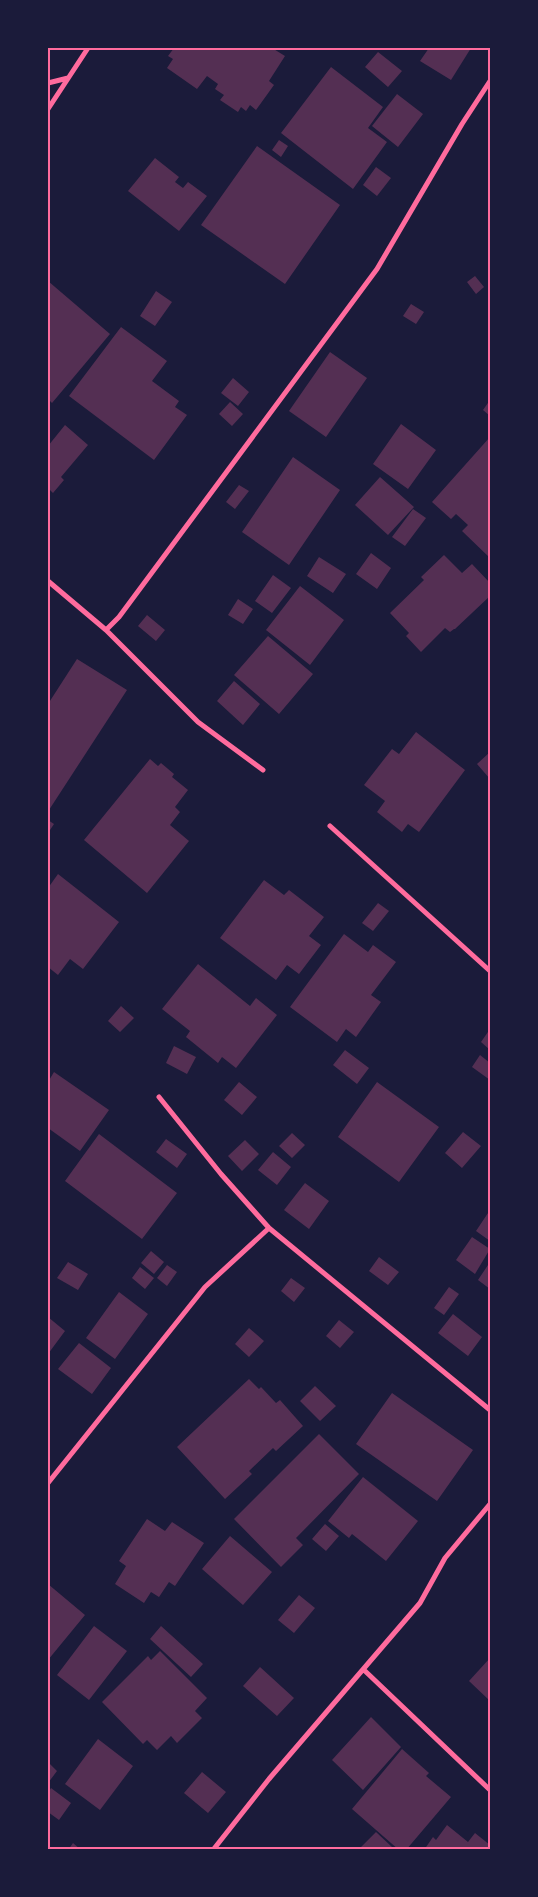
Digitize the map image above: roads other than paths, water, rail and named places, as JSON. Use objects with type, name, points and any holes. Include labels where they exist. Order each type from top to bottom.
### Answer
[{"type":"street","points":[[48,109],[88,48]]},
{"type":"street","points":[[48,83],[68,78]]},
{"type":"street","points":[[106,630],[125,609],[377,268],[462,124],[490,81]]},
{"type":"street","points":[[48,581],[106,630],[198,722],[263,770]]},
{"type":"street","points":[[330,826],[490,971]]},
{"type":"street","points":[[159,1097],[221,1174],[269,1228],[490,1410]]},
{"type":"street","points":[[48,1483],[205,1286],[269,1228]]},
{"type":"street","points":[[213,1850],[269,1779],[420,1603],[445,1558],[490,1504]]},
{"type":"street","points":[[364,1670],[490,1790]]}]
